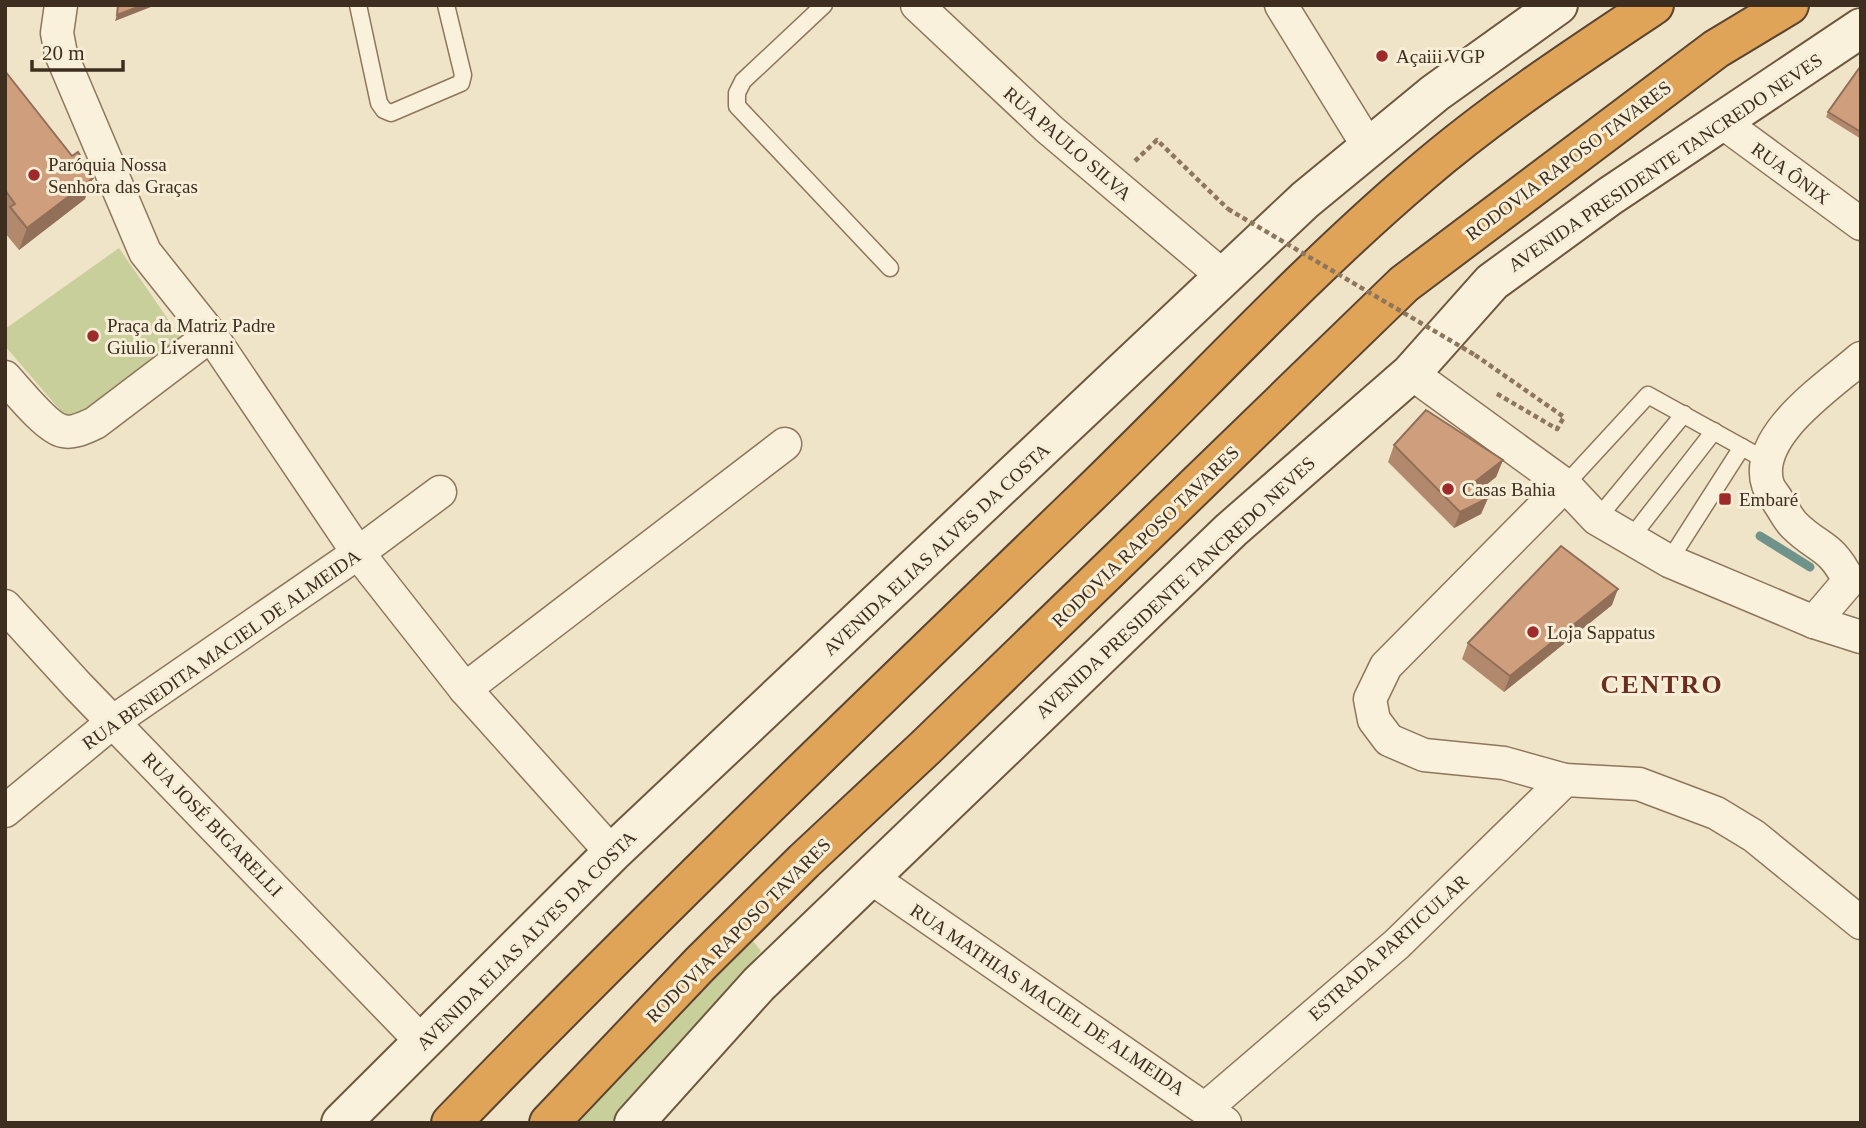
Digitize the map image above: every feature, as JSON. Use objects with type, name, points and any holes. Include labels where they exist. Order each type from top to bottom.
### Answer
[{"type":"highway","points":[[451,1123],[573,996],[1164,423],[1338,249],[1421,173],[1567,63],[1654,5]]},
{"type":"highway","name":"RODOVIA RAPOSO TAVARES","points":[[549,1123],[757,908],[1404,284],[1716,49],[1789,5]]},
{"type":"highway","points":[[420,1123],[508,1032],[700,857],[769,804]]},
{"type":"main road","name":"AVENIDA ELIAS ALVES DA COSTA","points":[[341,1123],[612,853],[1305,200],[1435,93],[1558,5]]},
{"type":"main road","name":"AVENIDA PRESIDENTE TANCREDO NEVES","points":[[634,1123],[759,984],[1231,530],[1411,373],[1492,282],[1610,196],[1861,28]]},
{"type":"street","points":[[61,5],[57,33],[61,54],[145,252],[211,335],[358,553],[465,689],[612,853]]},
{"type":"street","name":"RUA PAULO SILVA","points":[[917,5],[1049,129],[1224,277]]},
{"type":"street","points":[[1281,5],[1368,146]]},
{"type":"street","name":"RUA ÔNIX","points":[[1722,122],[1861,223]]},
{"type":"street","points":[[5,377],[50,424],[62,431],[78,430],[95,423],[211,335]]},
{"type":"street","points":[[1814,622],[1849,581],[1839,560],[1823,544],[1794,525],[1768,485],[1754,454],[1773,441],[1786,424],[1861,358]]},
{"type":"street","points":[[1411,373],[1565,485],[1597,519],[1630,539],[1669,561],[1814,622],[1861,637]]},
{"type":"street","points":[[465,689],[785,443]]},
{"type":"street","points":[[1565,485],[1386,666],[1370,699],[1374,720],[1390,740],[1424,755],[1504,763],[1566,780],[1639,784],[1716,813],[1754,836],[1861,923]]},
{"type":"street","name":"RUA BENEDITA MACIEL DE ALMEIDA","points":[[5,811],[114,721],[358,553],[440,492]]},
{"type":"street","name":"RUA JOSÉ BIGARELLI","points":[[5,606],[422,1042]]},
{"type":"street","name":"ESTRADA PARTICULAR","points":[[1216,1115],[1566,780]]},
{"type":"street","name":"RUA MATHIAS MACIEL DE ALMEIDA","points":[[870,877],[1216,1115]]},
{"type":"lane","points":[[358,5],[379,103],[384,110],[391,113],[461,83],[463,75],[446,5]]},
{"type":"lane","points":[[824,5],[743,81],[737,93],[737,106],[890,268]]},
{"type":"lane","points":[[1565,485],[1648,395],[1754,454],[1669,561]]},
{"type":"lane","points":[[1597,519],[1684,414]]},
{"type":"lane","points":[[1630,539],[1714,431]]},
{"type":"path","points":[[1144,170],[1133,162],[1157,140],[1228,209],[1475,355],[1564,417],[1557,429],[1485,387]]},
{"type":"green space","name":"Praça da Matriz Padre Giulio Liveranni","points":[[119,248],[185,344],[71,423],[5,346],[5,329]]},
{"type":"green space","points":[[749,936],[761,951],[614,1123],[576,1123]]},
{"type":"building","points":[[118,5],[143,5],[117,15]]},
{"type":"building","points":[[1861,68],[1861,132],[1828,112]]},
{"type":"building","name":"Paróquia Nossa Senhora das Graças","points":[[5,71],[72,156],[78,152],[93,178],[27,228],[10,207],[15,204],[5,190]]},
{"type":"building","name":"Casas Bahia","points":[[1426,410],[1503,460],[1472,484],[1488,498],[1460,512],[1394,445]]},
{"type":"building","name":"Loja Sappatus","points":[[1561,546],[1618,589],[1510,676],[1468,643]]},
{"type":"waterway","points":[[1760,536],[1810,567]]},
{"type":"place","name":"Açaiii VGP","points":[[1382,56]]},
{"type":"place","name":"Paróquia Nossa Senhora das Graças","points":[[34,175]]},
{"type":"place","name":"Praça da Matriz Padre Giulio Liveranni","points":[[93,336]]},
{"type":"place","name":"Casas Bahia","points":[[1448,489]]},
{"type":"place","name":"Embaré","points":[[1725,499]]},
{"type":"place","name":"Loja Sappatus","points":[[1533,632]]},
{"type":"district","name":"CENTRO","points":[[1662,684]]}]
